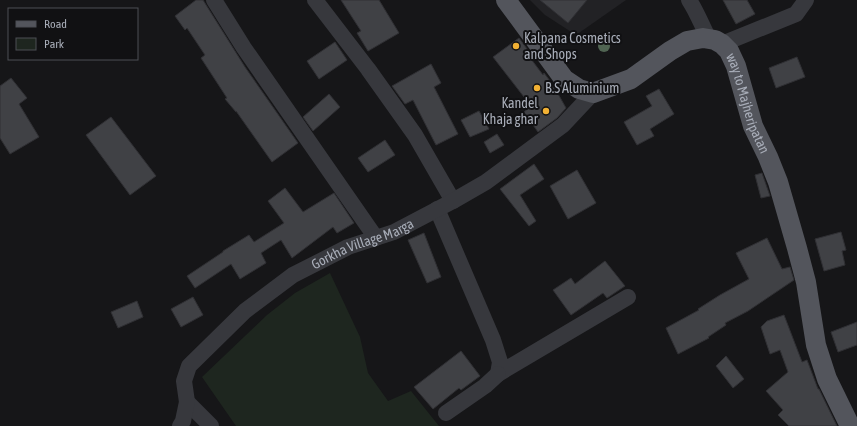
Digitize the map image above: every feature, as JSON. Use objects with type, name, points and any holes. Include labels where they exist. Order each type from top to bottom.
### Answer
[{"type":"main road","points":[[506,0],[564,79],[579,89],[593,93],[631,79],[670,51],[687,42],[703,38],[716,41]]},
{"type":"main road","name":"way to Majheripatan","points":[[716,41],[730,51],[754,126],[778,182],[802,268],[816,345],[827,379],[850,426]]},
{"type":"street","points":[[214,0],[244,48],[376,238]]},
{"type":"street","points":[[315,0],[368,68],[415,135],[453,201]]},
{"type":"street","points":[[694,2],[702,27],[716,41],[796,14],[806,0]]},
{"type":"street","name":"Gorkha Village Marga","points":[[180,426],[183,421],[187,402],[184,381],[189,366],[245,311],[293,275],[348,247],[394,232],[486,182],[550,136],[563,125],[593,93]]},
{"type":"street","points":[[437,209],[493,340],[500,362],[498,374]]},
{"type":"street","points":[[446,413],[485,386],[498,374],[628,298]]},
{"type":"street","points":[[187,402],[211,426]]},
{"type":"shaded area","points":[[530,0],[626,0],[576,35],[545,15]]},
{"type":"green space","points":[[330,273],[360,337],[368,373],[388,401],[411,391],[439,426],[236,426],[202,377],[267,315],[295,293]]},
{"type":"building","points":[[196,0],[203,0],[245,67],[298,143],[272,162],[236,111],[225,99],[227,98],[201,58],[205,55],[187,28],[185,30],[175,16]]},
{"type":"building","points":[[341,0],[379,0],[399,33],[368,51],[357,33],[361,31]]},
{"type":"building","points":[[540,0],[587,0],[568,23]]},
{"type":"building","points":[[723,0],[747,0],[755,14],[736,24]]},
{"type":"building","points":[[519,38],[530,53],[528,55],[543,75],[544,73],[553,85],[566,108],[557,118],[538,132],[524,112],[531,106],[493,57]]},
{"type":"building","points":[[335,42],[347,60],[319,79],[307,61]]},
{"type":"building","points":[[797,57],[805,77],[776,88],[769,68]]},
{"type":"building","points":[[431,64],[441,83],[434,87],[458,134],[436,145],[413,100],[405,104],[392,86]]},
{"type":"building","points":[[11,78],[27,98],[19,104],[39,137],[10,154],[0,138],[0,86]]},
{"type":"building","points":[[659,89],[674,114],[650,129],[654,136],[637,145],[624,122],[652,106],[646,96]]},
{"type":"building","points":[[329,94],[340,107],[313,131],[303,117]]},
{"type":"building","points":[[479,111],[489,129],[470,137],[461,120]]},
{"type":"building","points":[[111,117],[156,176],[130,195],[86,135]]},
{"type":"building","points":[[497,134],[504,145],[490,153],[484,142]]},
{"type":"building","points":[[385,140],[395,155],[368,172],[358,158]]},
{"type":"building","points":[[534,164],[544,179],[520,195],[536,221],[529,226],[500,189]]},
{"type":"building","points":[[577,170],[596,203],[568,219],[550,186]]},
{"type":"building","points":[[762,173],[770,196],[761,198],[755,175]]},
{"type":"building","points":[[285,188],[303,212],[334,193],[354,223],[337,233],[333,227],[292,258],[281,240],[261,253],[266,263],[240,279],[231,264],[195,288],[187,276],[249,235],[254,242],[284,223],[268,201]]},
{"type":"building","points":[[841,232],[846,250],[842,251],[845,265],[824,271],[815,239]]},
{"type":"building","points":[[424,233],[441,277],[427,283],[408,240]]},
{"type":"building","points":[[767,238],[782,269],[790,267],[794,280],[748,311],[725,323],[726,325],[708,337],[709,338],[678,354],[666,328],[699,310],[698,309],[720,295],[749,279],[736,253]]},
{"type":"building","points":[[605,261],[625,286],[607,298],[603,293],[571,315],[553,290],[571,278],[575,284]]},
{"type":"building","points":[[193,297],[203,315],[181,327],[171,309]]},
{"type":"building","points":[[137,301],[143,317],[118,328],[111,312]]},
{"type":"building","points":[[784,315],[802,362],[807,360],[818,389],[837,426],[789,426],[778,415],[783,410],[766,391],[788,372],[780,350],[770,354],[761,327],[767,321]]},
{"type":"building","points":[[857,322],[857,345],[838,352],[831,332]]},
{"type":"building","points":[[461,351],[480,376],[461,390],[459,388],[433,409],[414,387]]},
{"type":"building","points":[[726,356],[744,379],[733,388],[716,366]]},
{"type":"place","name":"Kalpana Cosmetics and Shops","points":[[516,46]]},
{"type":"place","name":"B.S Aluminium","points":[[537,88]]},
{"type":"place","name":"Kandel Khaja ghar","points":[[546,111]]}]
